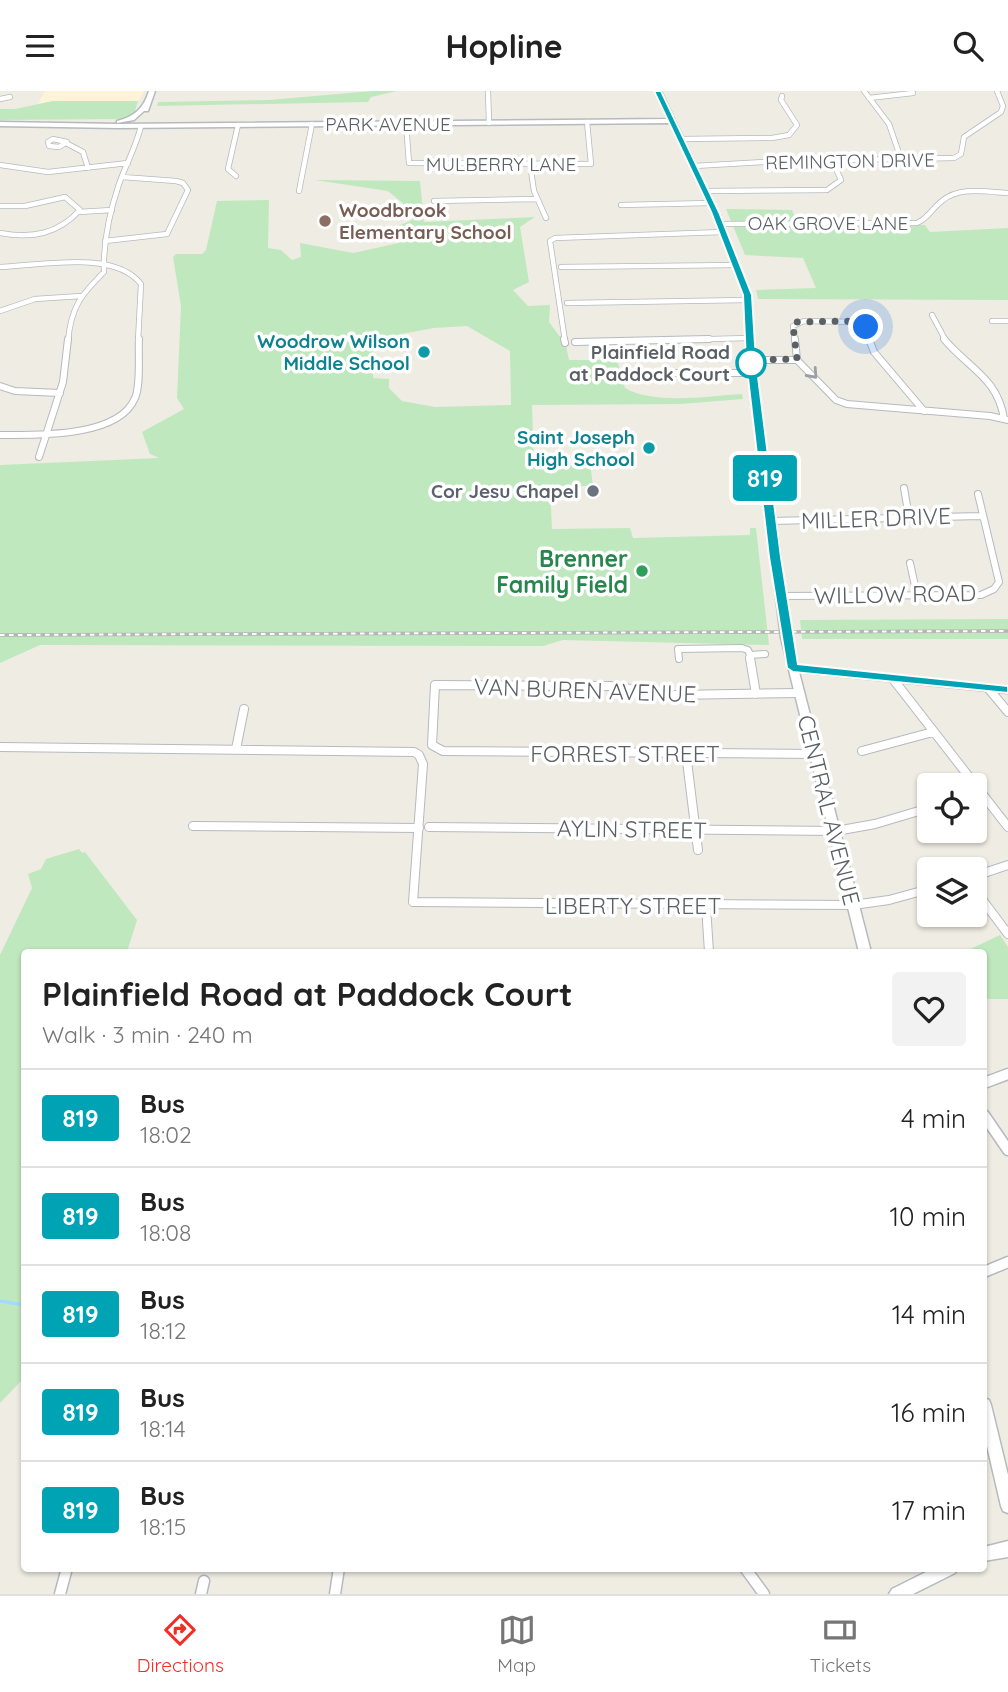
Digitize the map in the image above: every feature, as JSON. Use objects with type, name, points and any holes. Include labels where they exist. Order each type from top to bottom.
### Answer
[{"type":"street","points":[[39,457],[60,393],[70,319],[81,296],[104,272],[105,241],[112,211],[152,91]]},
{"type":"street","points":[[488,91],[489,123]]},
{"type":"street","name":"CENTRAL AVENUE","points":[[658,91],[722,228],[748,300],[752,373],[780,596],[793,668],[864,949]]},
{"type":"street","points":[[864,91],[889,124],[901,159]]},
{"type":"street","name":"REMINGTON DRIVE","points":[[694,166],[832,160],[948,159],[959,156],[964,137],[1003,109],[997,91]]},
{"type":"street","points":[[870,98],[912,93]]},
{"type":"street","points":[[681,139],[772,138],[789,135],[797,125],[781,100],[782,96]]},
{"type":"street","points":[[0,99],[10,97]]},
{"type":"street","points":[[0,124],[85,124],[129,120],[148,104]]},
{"type":"street","points":[[148,104],[153,121],[171,125]]},
{"type":"street","name":"PARK AVENUE","points":[[85,124],[141,126],[672,121]]},
{"type":"street","name":"MULBERRY LANE","points":[[587,122],[591,163]]},
{"type":"street","points":[[299,191],[312,124]]},
{"type":"street","name":"MULBERRY LANE","points":[[406,124],[409,163],[591,163],[599,170]]},
{"type":"street","points":[[236,176],[228,169],[238,125]]},
{"type":"street","points":[[66,143],[83,152],[88,168]]},
{"type":"street","points":[[706,191],[827,190],[841,180],[832,160]]},
{"type":"street","points":[[0,165],[33,171],[128,163]]},
{"type":"street","points":[[530,164],[537,199],[546,218]]},
{"type":"street","points":[[105,241],[167,234],[188,190],[183,183],[176,181],[122,177]]},
{"type":"street","name":"OAK GROVE LANE","points":[[565,343],[550,241],[555,237],[722,228],[917,223],[928,220],[941,202],[954,195],[1008,193]]},
{"type":"street","points":[[0,207],[25,206],[65,197],[76,204],[79,212]]},
{"type":"street","points":[[434,201],[537,199]]},
{"type":"street","points":[[621,205],[711,203]]},
{"type":"street","points":[[0,233],[53,233],[63,228],[79,212],[112,211]]},
{"type":"street","points":[[0,267],[83,262],[104,264],[128,271],[139,279],[141,284],[135,402],[116,417],[87,429],[47,435],[0,435]]},
{"type":"street","points":[[561,267],[737,265]]},
{"type":"street","points":[[0,311],[36,299],[81,296]]},
{"type":"street","points":[[567,303],[748,300]]},
{"type":"street","points":[[923,411],[912,394],[874,352],[862,322],[804,321],[793,326],[797,359],[841,403],[1006,420],[998,394],[976,368],[954,350],[932,315]]},
{"type":"street","points":[[992,321],[1008,321]]},
{"type":"street","points":[[575,342],[750,338]]},
{"type":"street","points":[[751,360],[797,359]]},
{"type":"street","points":[[655,377],[669,373],[752,373]]},
{"type":"street","points":[[0,386],[15,391]]},
{"type":"street","points":[[0,393],[60,393]]},
{"type":"street","points":[[904,488],[909,517]]},
{"type":"street","name":"WILLOW ROAD","points":[[780,596],[981,595],[994,589],[999,582],[981,516],[978,494]]},
{"type":"street","name":"MILLER DRIVE","points":[[771,521],[981,516]]},
{"type":"street","points":[[910,563],[917,595]]},
{"type":"street","points":[[679,659],[678,649],[748,650],[756,694]]},
{"type":"street","points":[[750,655],[765,654]]},
{"type":"street","points":[[793,668],[1008,690]]},
{"type":"street","points":[[892,679],[963,773]]},
{"type":"street","name":"VAN BUREN AVENUE","points":[[435,748],[432,745],[435,685],[610,686],[673,695],[799,693]]},
{"type":"street","points":[[988,688],[1008,712]]},
{"type":"street","points":[[236,749],[244,709]]},
{"type":"street","points":[[862,751],[933,732]]},
{"type":"street","points":[[0,747],[409,751],[419,755],[423,764],[419,828],[193,826]]},
{"type":"street","name":"FORREST STREET","points":[[435,748],[443,751],[816,754]]},
{"type":"street","points":[[686,753],[698,851]]},
{"type":"street","points":[[987,804],[1008,827]]},
{"type":"street","name":"AYLIN STREET","points":[[429,827],[836,831],[875,824],[917,812]]},
{"type":"street","name":"LIBERTY STREET","points":[[419,828],[413,902],[853,905],[889,900],[917,892]]},
{"type":"street","points":[[987,872],[1008,865]]},
{"type":"street","points":[[706,906],[709,949]]},
{"type":"street","points":[[987,906],[1008,934]]},
{"type":"street","points":[[987,1082],[1008,1074]]},
{"type":"street","points":[[987,1119],[1008,1150]]},
{"type":"street","points":[[987,1271],[1008,1262]]},
{"type":"street","points":[[987,1418],[1008,1506]]},
{"type":"street","points":[[987,1553],[1008,1549]]},
{"type":"street","points":[[60,1594],[66,1572]]},
{"type":"street","points":[[335,1594],[338,1572]]},
{"type":"street","points":[[748,1572],[764,1594]]},
{"type":"street","points":[[897,1594],[942,1572]]},
{"type":"street","points":[[201,1594],[204,1581]]},
{"type":"shaded area","points":[[45,91],[145,91],[138,101],[53,101],[38,104]]},
{"type":"green space","points":[[397,91],[371,97],[368,102],[157,106],[158,102],[269,100]]},
{"type":"green space","points":[[53,101],[138,101],[134,114],[122,119],[0,120],[0,109],[15,109]]},
{"type":"green space","points":[[315,180],[420,181],[424,222],[535,217],[520,227],[529,282],[513,290],[528,306],[550,305],[549,322],[566,345],[569,360],[617,360],[625,388],[651,396],[682,398],[742,394],[743,399],[681,404],[532,405],[534,463],[590,462],[593,486],[550,486],[552,529],[630,528],[633,538],[750,535],[750,528],[756,528],[769,645],[563,640],[543,646],[40,645],[0,663],[0,465],[159,458],[150,454],[142,432],[184,409],[177,398],[181,306],[173,257],[176,254],[202,254],[206,250],[217,201],[269,200],[268,248],[281,250],[292,260],[301,257],[300,243],[353,253],[403,242],[396,227],[412,220],[411,210],[388,191]],"holes":[[[467,326],[510,351],[511,405],[435,407],[402,401],[389,388],[389,379],[373,378],[374,339],[434,328]]]},
{"type":"green space","points":[[726,209],[792,210],[798,225],[925,225],[930,232],[1008,228],[1008,300],[758,299],[756,290],[816,288],[803,258],[745,255]]},
{"type":"green space","points":[[1008,619],[1008,639],[802,639],[800,620]]},
{"type":"green space","points":[[79,849],[82,853],[85,852],[137,920],[128,949],[21,949],[21,1381],[0,1403],[0,955],[32,888],[28,874],[41,869],[46,859]]},
{"type":"green space","points":[[1000,935],[1008,947],[1008,999],[987,999],[987,949],[970,949]]},
{"type":"waterway","points":[[0,1301],[21,1304]]},
{"type":"railway","points":[[0,635],[1008,631]]},
{"type":"bus line","name":"819","points":[[658,91],[715,212],[748,295],[751,361],[766,487],[786,638],[793,668],[1008,690]]},
{"type":"place","name":"Woodbrook Elementary School","points":[[325,221]]},
{"type":"place","name":"Woodrow Wilson Middle School","points":[[424,352]]},
{"type":"place","name":"Plainfield Road at Paddock Court","points":[[751,363]]},
{"type":"place","name":"Saint Joseph High School","points":[[649,448]]},
{"type":"place","name":"Cor Jesu Chapel","points":[[593,491]]},
{"type":"place","name":"Brenner Family Field","points":[[642,571]]},
{"type":"route","points":[[751,363],[751,360],[797,359],[793,326],[797,322],[855,321],[862,322],[866,327]]}]
